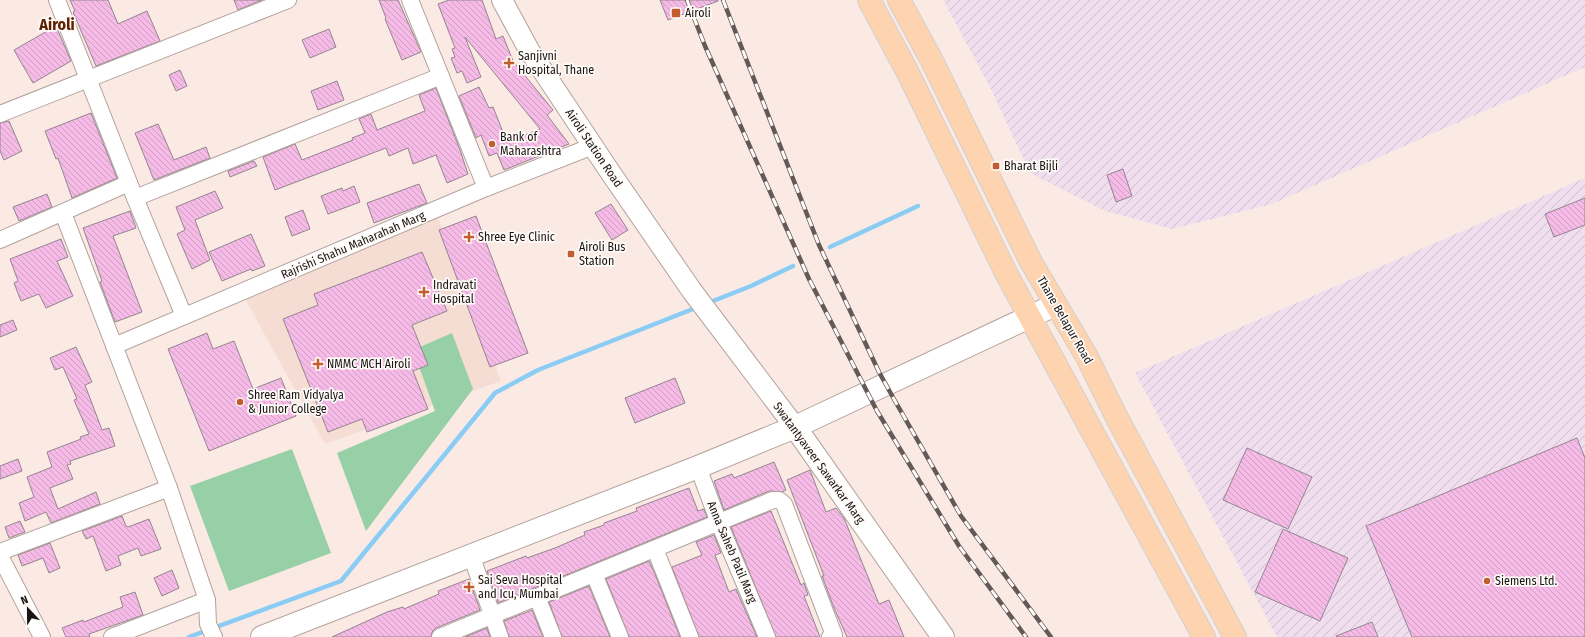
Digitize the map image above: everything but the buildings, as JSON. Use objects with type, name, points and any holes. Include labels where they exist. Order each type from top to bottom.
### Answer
[{"type":"main road","points":[[869,0],[907,71],[1007,275],[1204,637]]},
{"type":"main road","name":"Thane Belapur Road","points":[[899,0],[931,59],[1031,262],[1087,357],[1117,418],[1235,637]]},
{"type":"main road","points":[[262,637],[698,467],[795,427],[1055,305]]},
{"type":"main road","name":"Swatantyaveer Sawarkar Marg","points":[[795,427],[943,637]]},
{"type":"street","points":[[57,0],[132,191],[184,316]]},
{"type":"street","points":[[0,114],[288,0]]},
{"type":"street","points":[[410,0],[486,188]]},
{"type":"street","name":"Airoli Station Road","points":[[502,0],[529,50],[692,291]]},
{"type":"street","points":[[0,240],[63,213],[132,191],[441,76]]},
{"type":"street","name":"Rajrishi Shahu Maharahah Marg","points":[[114,346],[486,188],[593,146]]},
{"type":"street","points":[[63,213],[169,488],[207,600],[211,630]]},
{"type":"street","name":"Swatantyaveer Sawarkar Marg","points":[[692,291],[795,427]]},
{"type":"street","name":"Anna Saheb Patil Marg","points":[[698,467],[719,523],[767,637]]},
{"type":"street","points":[[0,552],[169,488]]},
{"type":"street","points":[[440,637],[773,500],[779,500],[784,504],[833,636]]},
{"type":"street","points":[[655,549],[690,637]]},
{"type":"street","points":[[0,556],[42,637]]},
{"type":"street","points":[[471,556],[500,637]]},
{"type":"street","points":[[594,574],[620,637]]},
{"type":"street","points":[[537,597],[553,637]]},
{"type":"street","points":[[112,637],[207,600]]},
{"type":"shaded area","name":"Bharat Bijli","points":[[943,0],[1585,0],[1585,67],[1272,204],[1172,229],[1105,211],[1030,173],[991,89]]},
{"type":"shaded area","points":[[1585,178],[1585,637],[1277,637],[1135,373]]},
{"type":"shaded area","points":[[435,210],[501,381],[325,444],[244,297]]},
{"type":"green space","points":[[452,333],[473,389],[366,531],[337,453],[435,411],[413,350]]},
{"type":"green space","points":[[292,449],[331,553],[229,591],[190,486]]},
{"type":"waterway","points":[[830,247],[918,206]]},
{"type":"waterway","points":[[708,303],[751,286],[793,266]]},
{"type":"waterway","points":[[189,637],[341,581],[495,393],[538,370],[698,307]]},
{"type":"railway","points":[[687,0],[705,46],[809,279],[877,411],[959,546],[1026,637]]},
{"type":"railway","points":[[723,0],[819,245],[879,372],[961,516],[1051,637]]},
{"type":"place","name":"Airoli","points":[[676,13]]},
{"type":"place","name":"Sanjivni Hospital, Thane","points":[[509,63]]},
{"type":"place","name":"Bank of Maharashtra","points":[[492,144]]},
{"type":"place","name":"Bharat Bijli","points":[[996,166]]},
{"type":"place","name":"Shree Eye Clinic","points":[[469,237]]},
{"type":"place","name":"Airoli Bus Station","points":[[571,254]]},
{"type":"place","name":"Indravati Hospital","points":[[424,292]]},
{"type":"place","name":"NMMC MCH Airoli","points":[[318,364]]},
{"type":"place","name":"Shree Ram Vidyalya & Junior College","points":[[240,402]]},
{"type":"place","name":"Siemens Ltd.","points":[[1487,581]]},
{"type":"place","name":"Sai Seva Hospital and Icu, Mumbai","points":[[469,587]]},
{"type":"district","name":"Airoli","points":[[57,24]]}]
